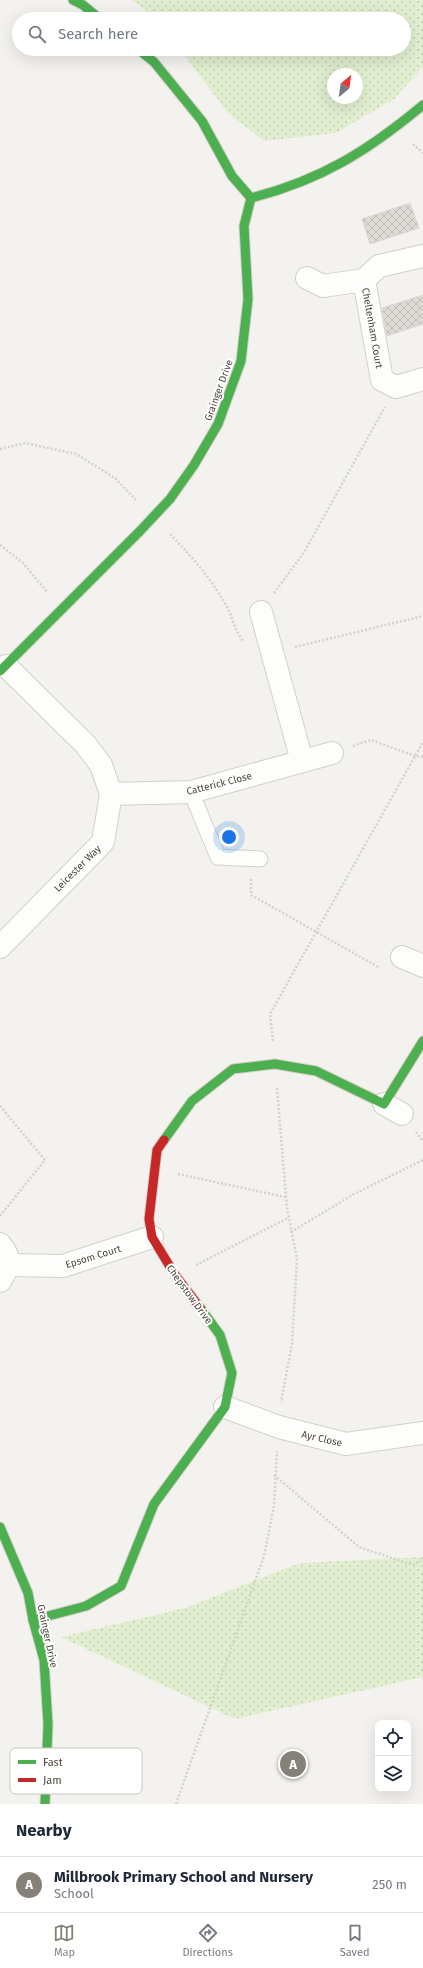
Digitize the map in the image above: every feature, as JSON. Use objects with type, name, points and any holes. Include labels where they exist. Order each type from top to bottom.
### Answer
[{"type":"street","points":[[73,0],[83,5],[92,12]]},
{"type":"street","points":[[147,56],[154,62],[202,121],[232,176],[251,198],[281,192],[339,166],[389,134],[423,106]]},
{"type":"street","name":"Grainger Drive","points":[[3,669],[140,532],[170,499],[194,465],[218,424],[241,360],[248,299],[244,226],[251,198]]},
{"type":"street","name":"Cheltenham Court","points":[[307,278],[323,286],[364,280],[380,266],[423,256]]},
{"type":"street","name":"Cheltenham Court","points":[[364,280],[382,380],[396,387]]},
{"type":"street","points":[[396,387],[423,379]]},
{"type":"street","points":[[261,612],[302,761]]},
{"type":"street","name":"Leicester Way","points":[[0,946],[103,842],[111,794],[101,765],[85,744],[3,669]]},
{"type":"street","name":"Catterick Close","points":[[111,794],[191,792],[332,753]]},
{"type":"street","points":[[402,957],[423,966]]},
{"type":"street","name":"Chepstow Drive","points":[[33,1620],[86,1606],[121,1586],[154,1504],[226,1407],[232,1373],[220,1335],[175,1275],[152,1237],[149,1219],[157,1150],[192,1101],[233,1069],[275,1064],[316,1071],[393,1109],[423,1041]]},
{"type":"street","name":"Epsom Court","points":[[0,1244],[6,1253],[4,1273],[63,1266],[152,1237]]},
{"type":"street","name":"Ayr Close","points":[[226,1407],[279,1427],[346,1444],[423,1433]]},
{"type":"street","name":"Grainger Drive","points":[[0,1526],[28,1592],[33,1620],[44,1660],[48,1724],[47,1748]]},
{"type":"street","name":"Grainger Drive","points":[[45,1794],[45,1804]]},
{"type":"lane","points":[[191,792],[218,856],[256,859]]},
{"type":"path","points":[[261,612],[303,554],[396,387]]},
{"type":"path","points":[[0,449],[25,443],[76,454],[115,478],[140,504]]},
{"type":"path","points":[[166,530],[205,571],[227,607],[237,634],[248,646],[272,652],[423,616]]},
{"type":"path","points":[[0,545],[24,563],[63,610]]},
{"type":"path","points":[[332,753],[371,740],[415,756],[423,757]]},
{"type":"path","points":[[176,1804],[264,1556],[274,1506],[274,1474],[280,1408],[292,1337],[297,1259],[285,1197],[270,1014],[423,742]]},
{"type":"path","points":[[256,859],[251,895],[389,973],[402,957]]},
{"type":"path","points":[[0,1106],[45,1160],[0,1216]]},
{"type":"path","points":[[291,1232],[354,1194],[423,1160]]},
{"type":"path","points":[[155,1169],[285,1197]]},
{"type":"path","points":[[175,1275],[288,1218]]},
{"type":"path","points":[[274,1474],[359,1547],[413,1565],[423,1559]]},
{"type":"green space","points":[[132,0],[423,0],[423,67],[394,99],[336,133],[264,141],[228,113],[185,56],[411,56],[411,12],[148,12]]},
{"type":"green space","points":[[423,1557],[423,1677],[235,1719],[61,1637],[185,1608],[300,1563]]},
{"type":"building","points":[[410,203],[419,228],[370,244],[362,219]]},
{"type":"building","points":[[423,295],[423,324],[387,336],[382,308]]},
{"type":"traffic: fast","points":[[73,0],[83,5],[92,12]]},
{"type":"traffic: fast","points":[[147,56],[154,62],[202,121],[232,176],[251,198],[244,226],[248,299],[241,361],[218,424],[194,465],[170,499]]},
{"type":"traffic: fast","points":[[251,198],[300,182],[343,162],[383,136],[423,105]]},
{"type":"traffic: fast","points":[[140,531],[170,499]]},
{"type":"traffic: fast","points":[[0,671],[140,531]]},
{"type":"traffic: fast","points":[[164,1140],[192,1101],[233,1069],[275,1064],[316,1071],[384,1104],[423,1041]]},
{"type":"traffic: fast","points":[[33,1620],[86,1606],[121,1586],[154,1504],[225,1407],[232,1373],[220,1335],[201,1309]]},
{"type":"traffic: fast","points":[[0,1527],[28,1593],[33,1620],[44,1660],[48,1724],[47,1748]]},
{"type":"traffic: fast","points":[[45,1794],[45,1804]]},
{"type":"traffic: jam","points":[[164,1140],[157,1150],[149,1219],[152,1237],[175,1275],[201,1309]]},
{"type":"place","name":"Millbrook Primary School and Nursery","points":[[293,1764]]}]
